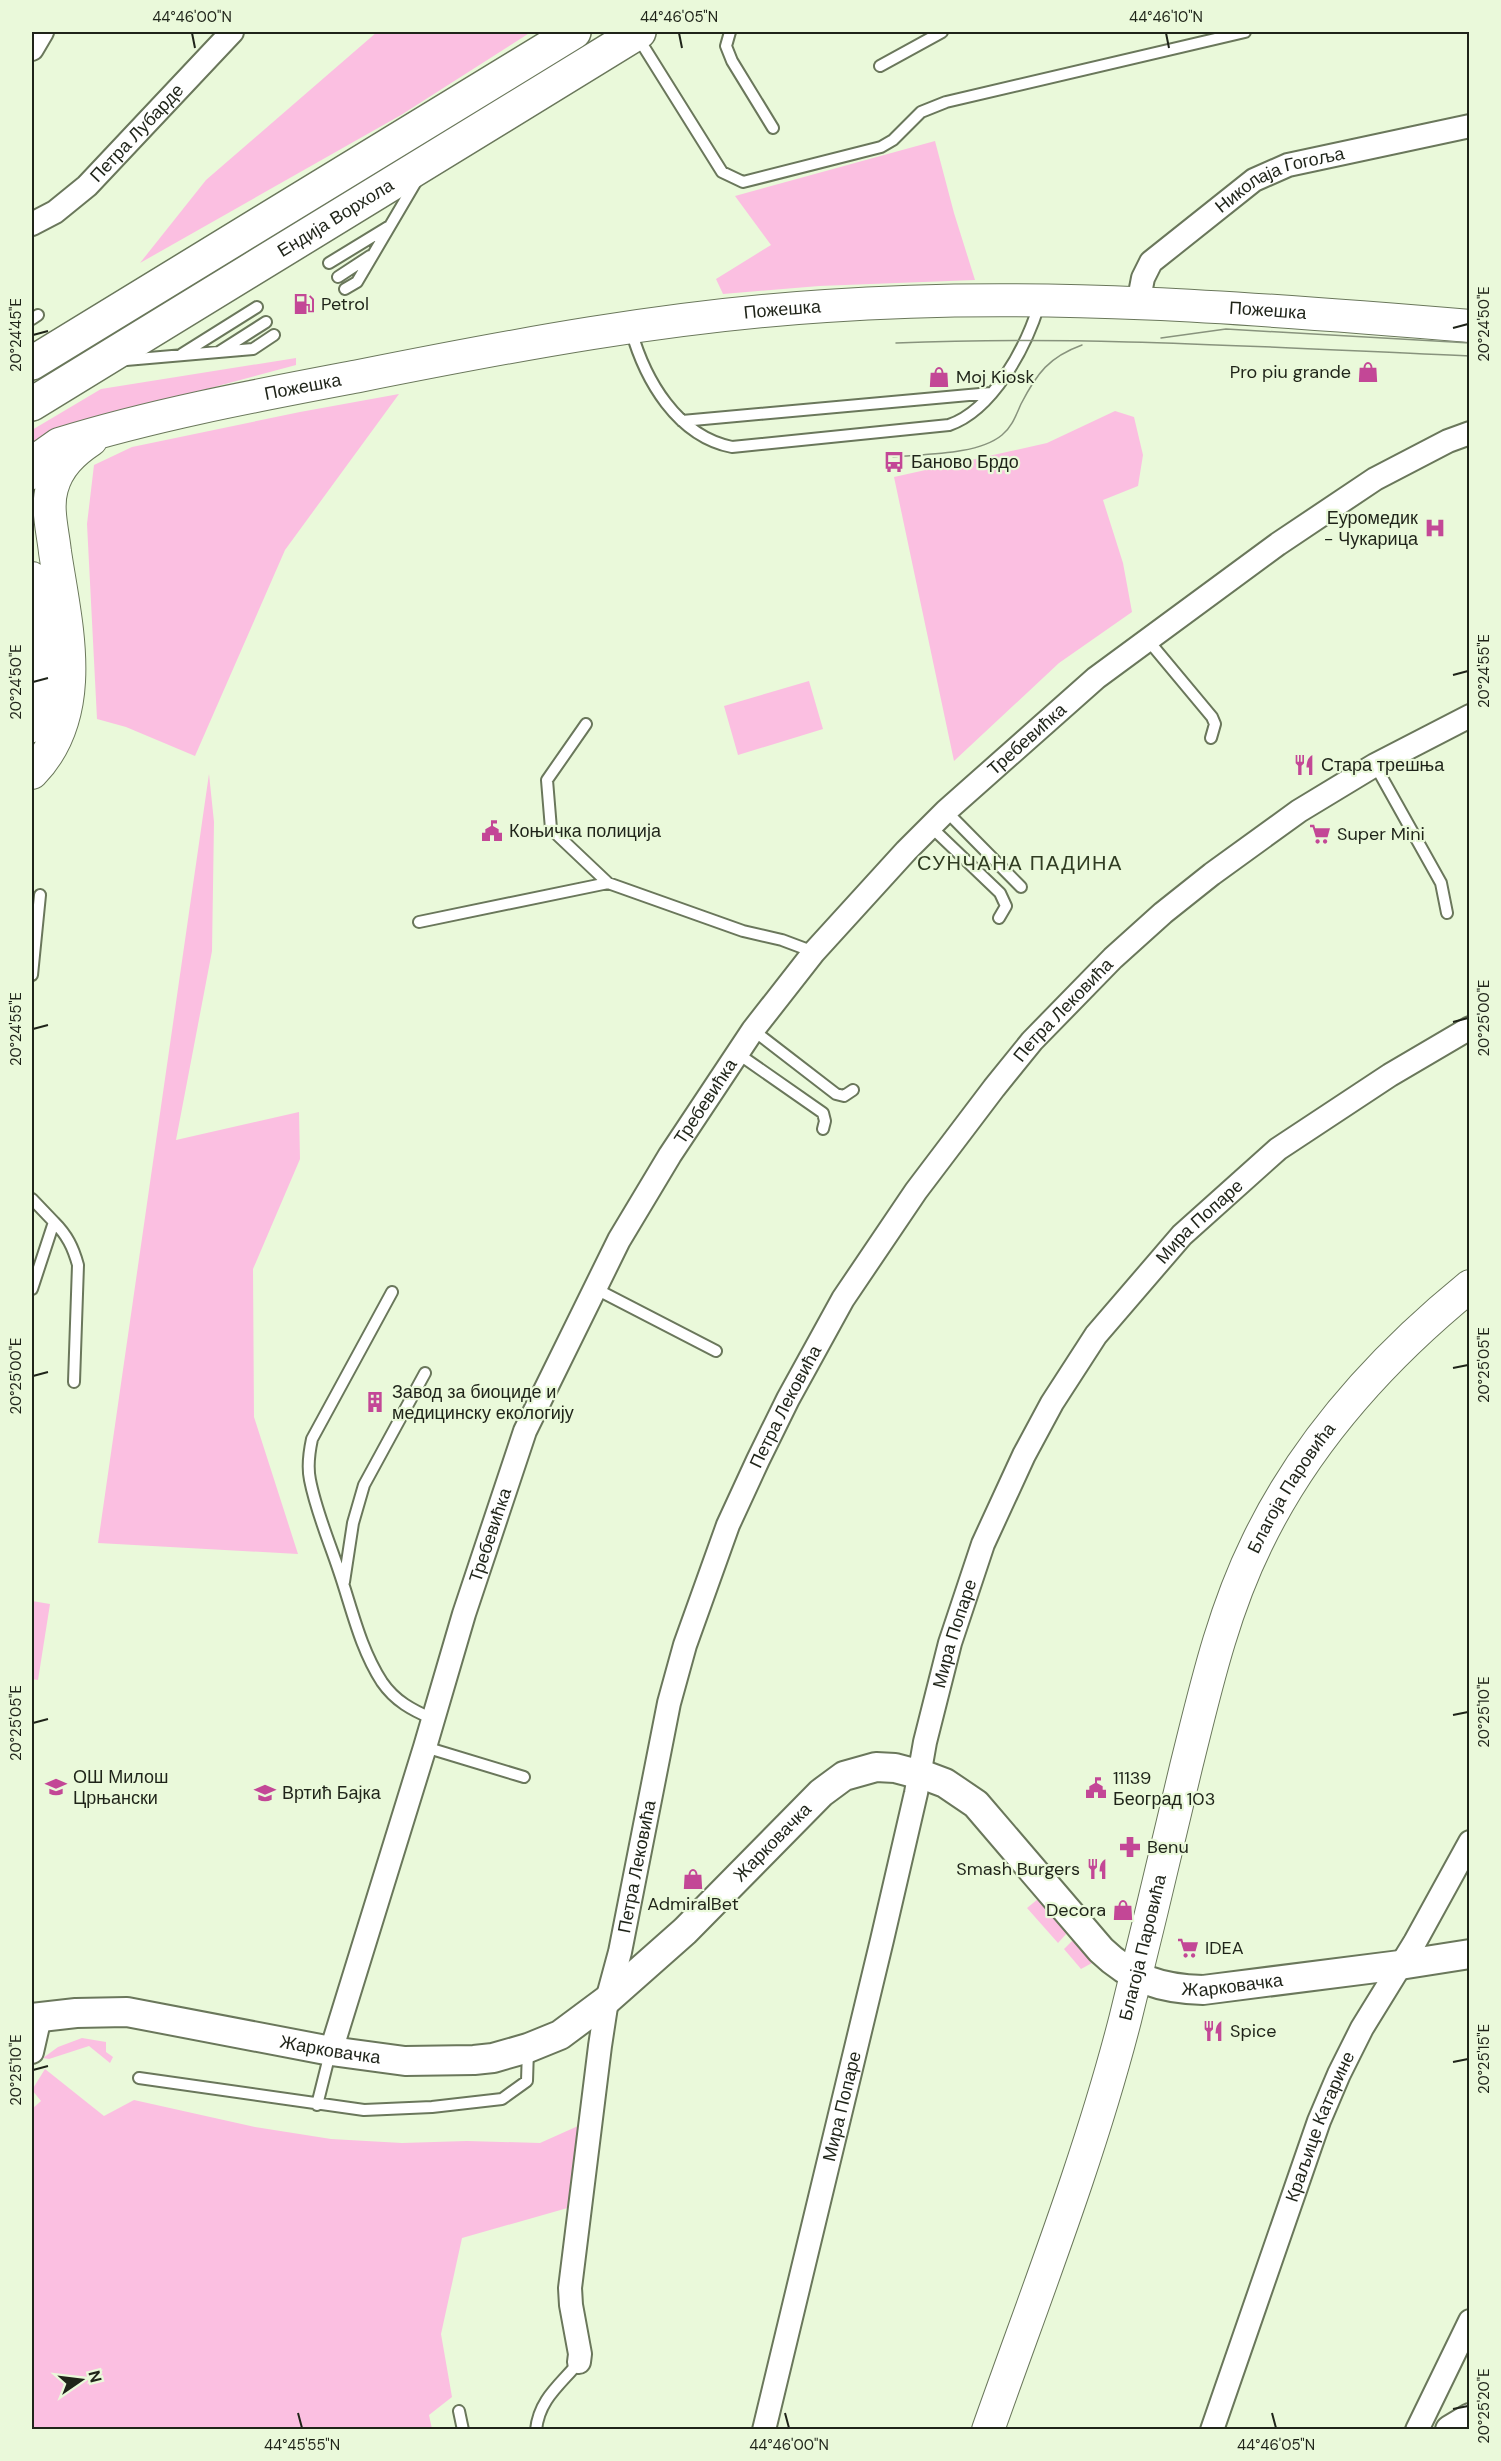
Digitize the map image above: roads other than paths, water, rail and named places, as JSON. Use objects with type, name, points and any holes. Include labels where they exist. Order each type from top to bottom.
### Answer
[{"type":"main road","name":"Ендија Ворхола","points":[[32,363],[574,32]]},
{"type":"main road","name":"Ендија Ворхола","points":[[32,404],[637,32]]},
{"type":"main road","name":"Пожешка","points":[[32,472],[42,456],[59,444],[104,431],[294,388],[510,346],[631,326],[770,310],[931,301],[1040,301],[1138,304],[1470,326]]},
{"type":"main road","name":"Пожешка","points":[[32,773],[47,755],[58,732],[68,699],[70,678],[68,643],[50,496],[69,457],[104,431]]},
{"type":"main road","points":[[32,578],[43,666],[40,704],[32,726]]},
{"type":"main road","name":"Благоја Паровића","points":[[988,2430],[1083,2160],[1136,1976],[1219,1640],[1234,1594],[1257,1542],[1291,1484],[1329,1428],[1390,1357],[1470,1286]]},
{"type":"street","points":[[32,48],[42,32]]},
{"type":"street","name":"Петра Лубарде","points":[[32,224],[55,212],[87,186],[232,32]]},
{"type":"street","name":"Николаја Гогоља","points":[[1138,304],[1143,278],[1151,262],[1265,174],[1288,165],[1470,126]]},
{"type":"street","name":"Требевићка","points":[[331,2051],[426,1747],[461,1623],[525,1431],[618,1240],[646,1193],[753,1030],[814,952],[938,818],[1046,721],[1147,639],[1278,544],[1375,479],[1432,449],[1470,433]]},
{"type":"street","name":"Петра Лековића","points":[[579,2362],[580,2354],[570,2288],[600,2046],[607,2000],[620,1952],[669,1703],[685,1644],[728,1525],[788,1399],[843,1299],[916,1191],[1032,1041],[1087,983],[1163,913],[1299,811],[1375,765],[1470,716]]},
{"type":"street","name":"Мира Попаре","points":[[764,2430],[877,1963],[950,1643],[983,1544],[1024,1455],[1052,1403],[1096,1335],[1182,1235],[1278,1149],[1389,1075],[1470,1028]]},
{"type":"street","name":"Жарковачка","points":[[36,2017],[127,2012],[331,2051],[405,2061],[438,2062],[493,2058],[528,2048],[560,2035],[607,2000],[685,1931],[789,1824],[837,1780],[855,1771],[876,1767],[895,1768],[945,1783],[976,1804],[1101,1950],[1115,1963],[1136,1976],[1172,1987],[1203,1989],[1400,1965],[1470,1954]]},
{"type":"street","name":"Краљице Катарине","points":[[1212,2430],[1319,2121],[1339,2074],[1362,2028],[1470,1842]]},
{"type":"street","points":[[32,2052],[36,2017]]},
{"type":"street","points":[[1417,2430],[1470,2321]]},
{"type":"street","points":[[1450,2430],[1470,2418]]},
{"type":"lane","points":[[637,32],[722,172],[743,182],[881,147],[893,140],[921,112],[946,102],[1245,32]]},
{"type":"lane","points":[[730,32],[726,46],[732,61],[773,128]]},
{"type":"lane","points":[[879,66],[942,32]]},
{"type":"lane","points":[[345,289],[357,282],[427,162]]},
{"type":"lane","points":[[329,263],[389,226]]},
{"type":"lane","points":[[338,277],[373,254]]},
{"type":"lane","points":[[631,326],[636,346],[650,379],[682,422],[704,438],[732,447],[950,426],[972,414],[1007,373],[1034,322],[1040,301]]},
{"type":"lane","points":[[179,355],[257,307]]},
{"type":"lane","points":[[216,353],[266,322]]},
{"type":"lane","points":[[99,363],[253,349],[274,335]]},
{"type":"lane","points":[[682,422],[991,393]]},
{"type":"lane","points":[[1147,639],[1212,717],[1214,730],[1211,738]]},
{"type":"lane","points":[[586,724],[547,780],[551,829],[608,883],[744,931],[782,940],[814,952]]},
{"type":"lane","points":[[1375,765],[1441,883],[1447,913]]},
{"type":"lane","points":[[938,818],[1021,886]]},
{"type":"lane","points":[[938,818],[1000,893],[1006,906],[999,918]]},
{"type":"lane","points":[[419,922],[608,883]]},
{"type":"lane","points":[[32,975],[40,895]]},
{"type":"lane","points":[[753,1030],[836,1094],[844,1096],[853,1090]]},
{"type":"lane","points":[[737,1053],[824,1113],[825,1121],[822,1128]]},
{"type":"lane","points":[[32,1199],[64,1232],[73,1247],[78,1265],[74,1382]]},
{"type":"lane","points":[[32,1289],[54,1222]]},
{"type":"lane","points":[[596,1289],[716,1351]]},
{"type":"lane","points":[[392,1292],[312,1439],[308,1456],[310,1478],[318,1512],[368,1657],[383,1683],[402,1704],[433,1719]]},
{"type":"lane","points":[[344,1585],[353,1523],[364,1485],[425,1374]]},
{"type":"lane","points":[[426,1747],[524,1777]]},
{"type":"lane","points":[[140,2078],[364,2110],[432,2107],[502,2099],[527,2081],[528,2048]]},
{"type":"lane","points":[[317,2105],[331,2051]]},
{"type":"lane","points":[[536,2430],[537,2416],[551,2391],[579,2362]]},
{"type":"lane","points":[[459,2411],[463,2430]]},
{"type":"tram line","points":[[1161,338],[1226,329],[1470,343]]},
{"type":"tram line","points":[[896,343],[1111,341],[1470,356]]},
{"type":"tram line","points":[[893,457],[965,450],[992,442],[1002,435],[1013,421],[1033,383],[1045,367],[1061,355],[1082,345]]},
{"type":"place","name":"Petrol","points":[[304,304]]},
{"type":"place","name":"Pro piu grande","points":[[1368,372]]},
{"type":"place","name":"Moj Kiosk","points":[[939,377]]},
{"type":"place","name":"Баново Брдо","points":[[894,462]]},
{"type":"place","name":"Еуромедик - Чукарица","points":[[1435,528]]},
{"type":"place","name":"Стара трешња","points":[[1304,765]]},
{"type":"place","name":"Коњичка полиција","points":[[492,831]]},
{"type":"place","name":"Super Mini","points":[[1320,834]]},
{"type":"place","name":"Завод за биоциде и медицинску екологију","points":[[375,1402]]},
{"type":"place","name":"ОШ Милош Црњански","points":[[56,1787]]},
{"type":"place","name":"11139 Београд 103","points":[[1096,1788]]},
{"type":"place","name":"Вртић Бајка","points":[[265,1793]]},
{"type":"place","name":"Benu","points":[[1130,1847]]},
{"type":"place","name":"Smash Burgers","points":[[1097,1869]]},
{"type":"place","name":"AdmiralBet","points":[[693,1879]]},
{"type":"place","name":"Decora","points":[[1123,1910]]},
{"type":"place","name":"IDEA","points":[[1188,1948]]},
{"type":"place","name":"Spice","points":[[1213,2031]]},
{"type":"district","name":"СУНЧАНА ПАДИНА","points":[[1020,863]]}]
